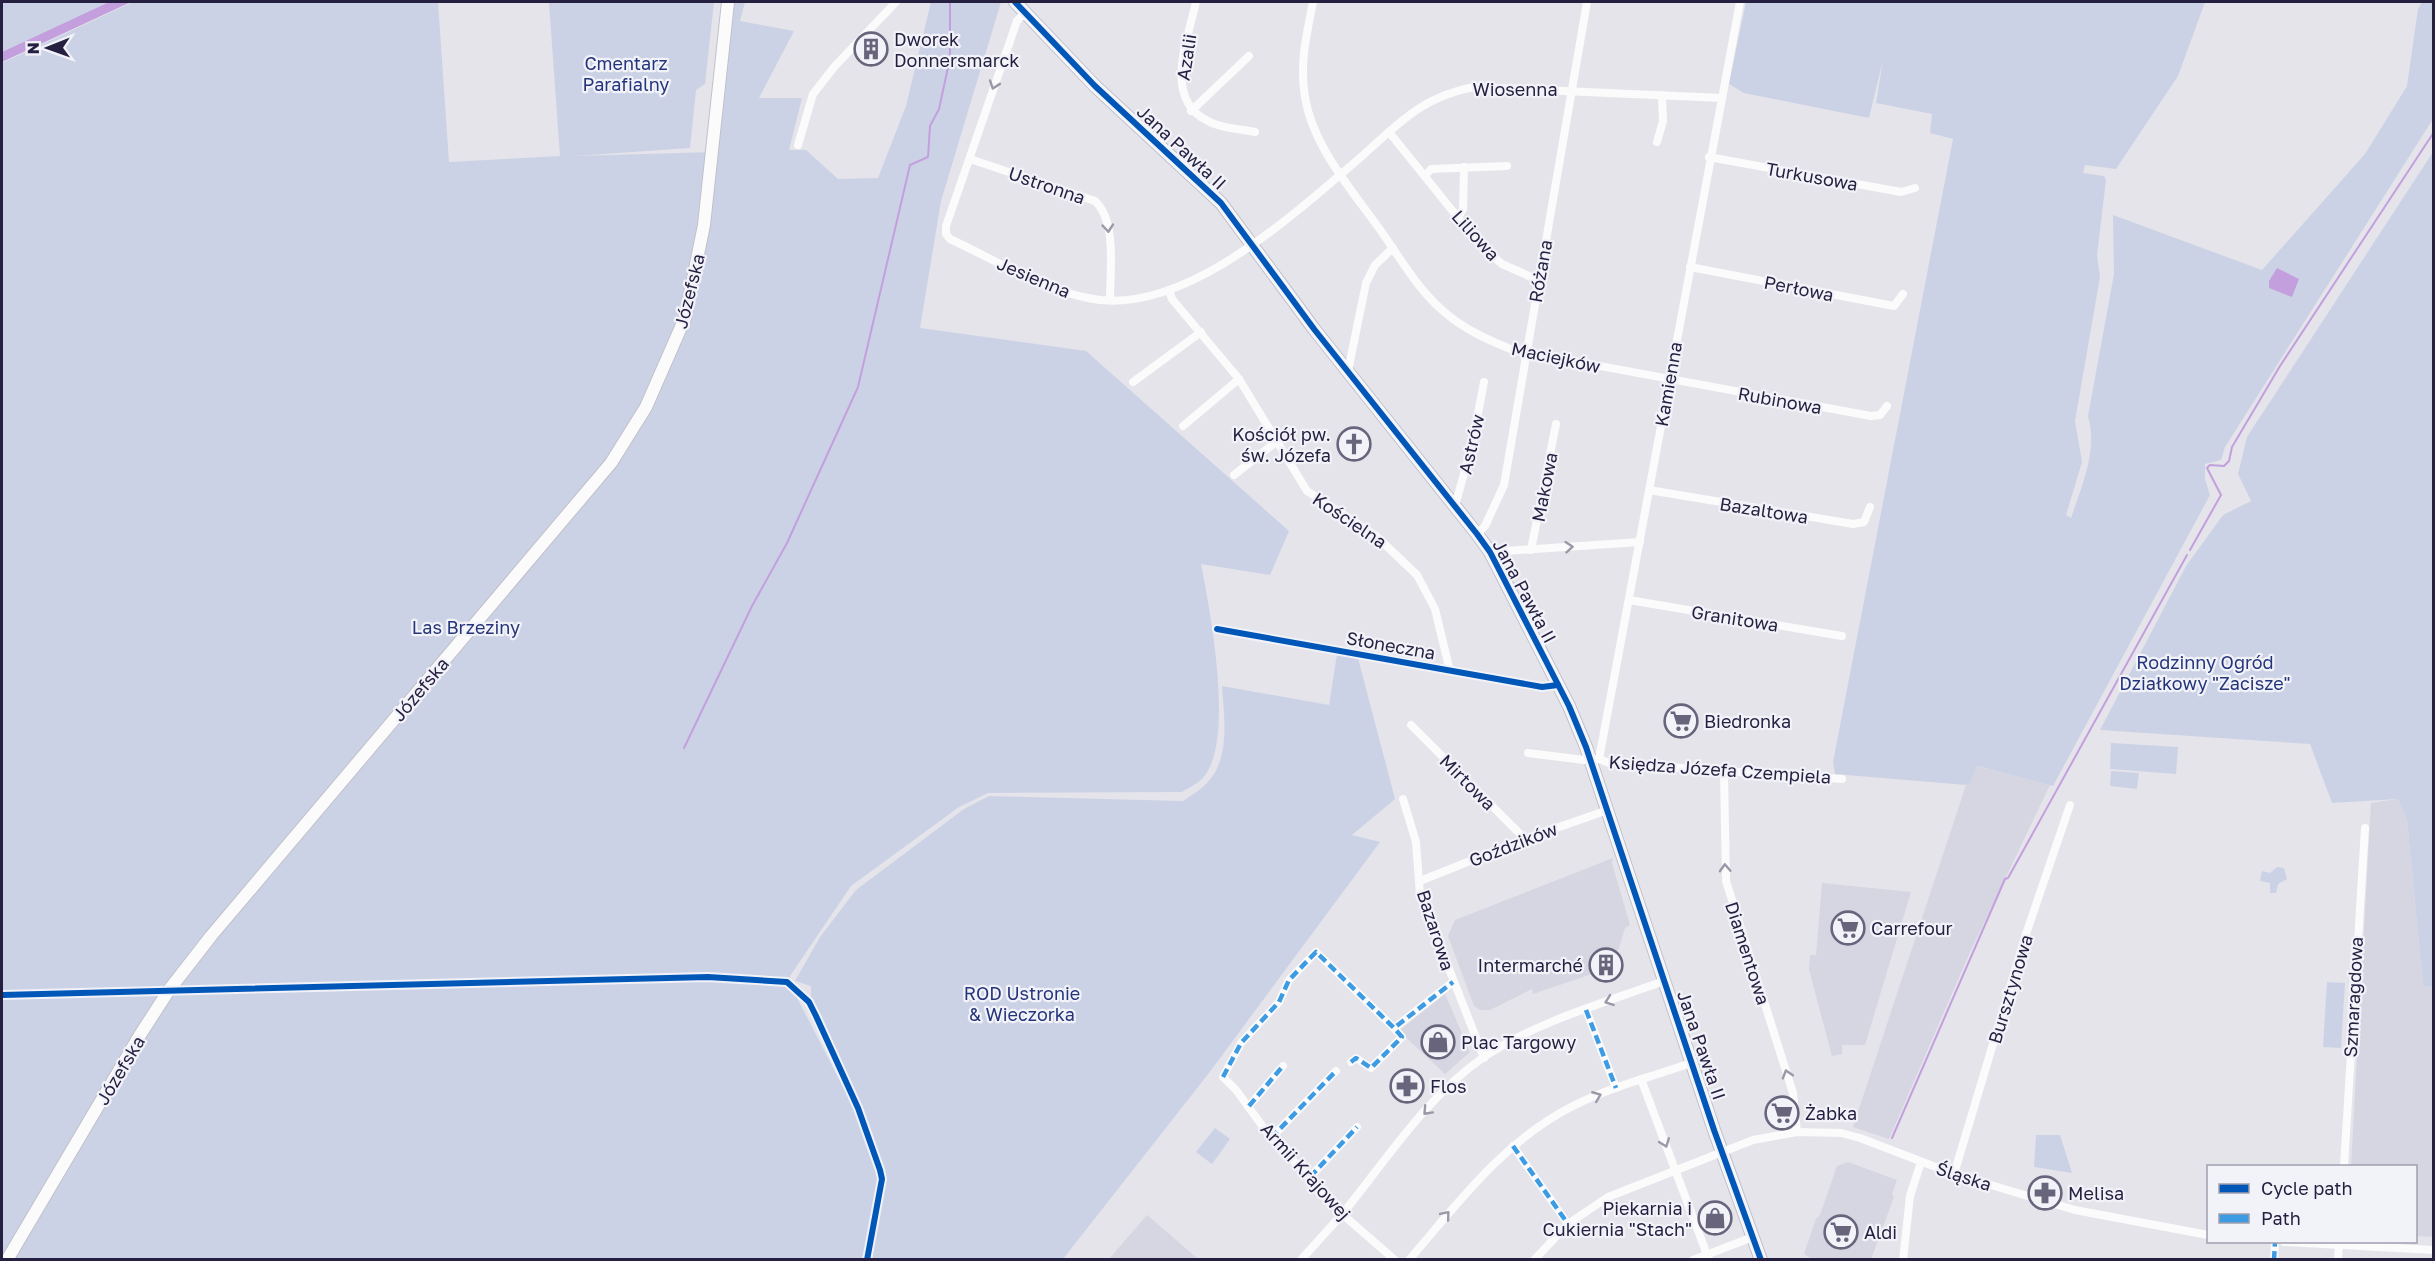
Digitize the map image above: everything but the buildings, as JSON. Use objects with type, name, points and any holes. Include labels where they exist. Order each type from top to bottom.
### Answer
[{"type":"street","name":"Józefska","points":[[7,1260],[169,990],[211,936],[611,463],[646,407],[685,318],[696,272],[728,2]]},
{"type":"street","points":[[798,145],[813,94],[835,66],[896,2]]},
{"type":"street","name":"Jana Pawła II","points":[[1015,2],[1095,86],[1221,203],[1348,371],[1490,552],[1594,759],[1608,810],[1691,1063],[1761,1260]]},
{"type":"street","name":"Azalii","points":[[1196,2],[1180,79],[1180,90],[1191,111],[1249,56]]},
{"type":"street","name":"Maciejków","points":[[1313,2],[1302,66],[1305,97],[1314,127],[1341,174],[1420,287],[1444,312],[1476,334],[1514,350],[1669,379]]},
{"type":"street","name":"Różana","points":[[1477,534],[1485,526],[1504,485],[1587,2]]},
{"type":"street","name":"Kamienna","points":[[1594,759],[1629,600],[1709,157],[1740,2]]},
{"type":"street","points":[[970,159],[1017,21],[1025,12]]},
{"type":"street","name":"Wiosenna","points":[[1253,245],[1341,174],[1414,110],[1451,91],[1474,87],[1571,89],[1722,98]]},
{"type":"street","points":[[1657,142],[1663,121],[1662,95]]},
{"type":"street","points":[[1191,111],[1207,121],[1256,132]]},
{"type":"street","name":"Liliowa","points":[[1389,132],[1459,216],[1480,245],[1502,264],[1538,280]]},
{"type":"street","name":"Turkusowa","points":[[1709,157],[1901,192],[1915,188]]},
{"type":"street","name":"Jesienna","points":[[970,159],[946,226],[946,234],[950,239],[1065,292],[1089,299],[1126,300],[1169,290],[1227,262],[1253,245]]},
{"type":"street","name":"Ustronna","points":[[970,159],[1095,201],[1101,207],[1108,222],[1110,300]]},
{"type":"street","points":[[1425,176],[1431,169],[1507,166]]},
{"type":"street","points":[[1459,216],[1463,209],[1464,167]]},
{"type":"street","points":[[1348,371],[1366,283],[1375,265],[1393,248]]},
{"type":"street","name":"Perłowa","points":[[1690,267],[1894,306],[1903,294]]},
{"type":"street","name":"Kościelna","points":[[1169,290],[1172,299],[1239,379],[1307,491],[1375,535],[1417,575],[1435,609],[1450,671]]},
{"type":"street","points":[[1133,382],[1201,332]]},
{"type":"street","points":[[1183,426],[1239,379]]},
{"type":"street","name":"Rubinowa","points":[[1669,379],[1871,416],[1880,415],[1887,406]]},
{"type":"street","name":"Astrów","points":[[1455,506],[1472,445],[1484,382]]},
{"type":"street","name":"Makowa","points":[[1531,550],[1556,424]]},
{"type":"street","points":[[1234,476],[1277,441]]},
{"type":"street","name":"Bazaltowa","points":[[1649,490],[1853,524],[1864,522],[1870,507]]},
{"type":"street","points":[[1490,552],[1640,542]]},
{"type":"street","name":"Granitowa","points":[[1629,600],[1842,636]]},
{"type":"street","name":"Słoneczna","points":[[1217,629],[1542,687],[1558,684]]},
{"type":"street","name":"Mirtowa","points":[[1411,725],[1525,839]]},
{"type":"street","name":"Księdza Józefa Czempiela","points":[[1528,753],[1594,759],[1609,763],[1842,778]]},
{"type":"street","name":"Diamentowa","points":[[1724,771],[1726,881],[1793,1093],[1797,1132]]},
{"type":"street","name":"Bazarowa","points":[[1403,799],[1416,842],[1420,895],[1484,1058]]},
{"type":"street","name":"Bursztynowa","points":[[1954,1174],[2026,934],[2070,805]]},
{"type":"street","name":"Goździków","points":[[1420,881],[1525,839],[1608,810]]},
{"type":"street","name":"Szmaragdowa","points":[[2344,1165],[2365,828]]},
{"type":"street","name":"Armii Krajowej","points":[[1394,1028],[1316,952],[1290,980],[1279,1002],[1241,1043],[1223,1077],[1249,1106],[1272,1138],[1342,1214],[1395,1260]]},
{"type":"street","points":[[1301,1260],[1342,1214],[1407,1132],[1451,1085],[1484,1058],[1530,1032],[1664,981]]},
{"type":"street","points":[[1351,1062],[1356,1058],[1371,1068],[1402,1037],[1394,1028],[1453,982]]},
{"type":"street","points":[[1586,1010],[1616,1088]]},
{"type":"street","points":[[1408,1260],[1481,1174],[1536,1127],[1571,1106],[1641,1079],[1691,1063]]},
{"type":"street","points":[[1249,1106],[1283,1066]]},
{"type":"street","points":[[1272,1138],[1336,1071]]},
{"type":"street","points":[[1641,1079],[1708,1257]]},
{"type":"street","points":[[1310,1177],[1357,1127]]},
{"type":"street","name":"Śląska","points":[[1534,1260],[1568,1224],[1608,1197],[1753,1140],[1797,1132],[1841,1134],[1860,1138],[1954,1174],[2075,1210],[2207,1235]]},
{"type":"street","points":[[1514,1146],[1568,1224]]},
{"type":"street","points":[[1903,1260],[1908,1210],[1921,1162]]},
{"type":"street","points":[[1693,1260],[1708,1257],[1753,1238]]},
{"type":"street","points":[[2274,1260],[2275,1243]]},
{"type":"street","points":[[2338,1260],[2338,1243],[2433,1250]]},
{"type":"shaded area","points":[[109,2],[131,2],[2,62],[2,52]]},
{"type":"shaded area","points":[[2277,268],[2299,279],[2292,297],[2269,288],[2269,281]]},
{"type":"shaded area","points":[[1976,766],[2050,785],[1970,952],[1889,1139],[1853,1127],[1966,785],[1970,783]]},
{"type":"shaded area","points":[[2398,799],[2407,820],[2423,986],[2433,987],[2433,1237],[2417,1236],[2417,1165],[2351,1165],[2371,803]]},
{"type":"shaded area","points":[[1613,858],[1612,863],[1630,925],[1625,928],[1617,954],[1621,967],[1593,977],[1592,974],[1533,994],[1532,989],[1490,1010],[1480,1010],[1474,1006],[1448,936],[1455,920]]},
{"type":"shaded area","points":[[1822,883],[1911,892],[1865,1045],[1842,1045],[1842,1054],[1832,1056],[1809,969],[1810,955],[1816,955]]},
{"type":"shaded area","name":"Plac Targowy","points":[[1445,994],[1470,1052],[1445,1074],[1399,1031]]},
{"type":"shaded area","points":[[1848,1162],[1897,1180],[1892,1194],[1894,1197],[1871,1259],[1812,1259],[1804,1254],[1816,1219],[1820,1215],[1837,1166]]},
{"type":"shaded area","points":[[1147,1215],[1198,1259],[1109,1259]]},
{"type":"green space","points":[[2,2],[109,2],[2,52]]},
{"type":"green space","name":"Las Brzeziny","points":[[133,2],[438,2],[449,162],[560,156],[549,2],[714,2],[705,84],[696,90],[690,148],[575,156],[713,152],[732,2],[745,2],[740,21],[794,31],[759,98],[802,98],[789,150],[806,150],[838,179],[878,178],[906,106],[931,2],[1001,2],[941,201],[920,328],[1086,351],[1289,531],[1270,575],[1201,564],[1214,643],[1219,708],[1212,762],[1200,781],[1182,792],[988,793],[959,807],[851,886],[790,976],[791,986],[855,1110],[878,1177],[865,1259],[2,1259],[2,63]]},
{"type":"green space","points":[[1746,2],[2205,2],[2178,76],[2116,169],[2085,165],[2083,173],[2104,176],[2106,180],[2097,255],[2100,277],[2075,421],[2082,462],[2066,515],[2071,518],[2090,455],[2091,429],[2088,416],[2114,274],[2113,215],[2262,270],[2365,154],[2407,86],[2418,9],[2422,2],[2433,2],[2433,119],[2225,447],[2221,460],[2205,464],[2205,479],[2210,495],[2053,786],[1977,766],[1970,783],[1966,785],[1835,774],[1833,762],[1953,139],[1930,133],[1932,114],[1876,103],[1883,60],[1869,118],[1744,93],[1729,84]]},
{"type":"green space","name":"Rodzinny Ogród Działkowy \"Zacisze\"","points":[[2433,152],[2433,987],[2423,986],[2407,820],[2398,799],[2332,803],[2310,744],[2100,730],[2186,566],[2223,515],[2251,501],[2238,474],[2247,437]]},
{"type":"green space","name":"ROD Ustronie & Wieczorka","points":[[1337,654],[1358,658],[1395,799],[1352,835],[1380,842],[1209,1073],[1063,1259],[869,1259],[885,1177],[865,1120],[811,1000],[811,986],[795,981],[820,937],[856,890],[964,809],[989,796],[1183,801],[1206,784],[1219,763],[1224,738],[1222,686],[1329,705]]},
{"type":"green space","points":[[2111,743],[2178,747],[2176,774],[2110,769]]},
{"type":"green space","points":[[2111,771],[2139,773],[2137,789],[2110,786]]},
{"type":"green space","points":[[2277,867],[2284,868],[2287,879],[2278,884],[2276,893],[2270,893],[2270,883],[2260,881],[2262,871],[2270,873]]},
{"type":"green space","points":[[2327,982],[2345,983],[2341,1048],[2323,1047]]},
{"type":"green space","points":[[1215,1128],[1230,1139],[1212,1164],[1196,1152]]},
{"type":"green space","points":[[2036,1135],[2060,1135],[2072,1173],[2034,1167]]},
{"type":"waterway","points":[[684,748],[752,606],[787,543],[858,387],[910,165],[928,157],[930,126],[939,109],[950,58],[950,2]]},
{"type":"waterway","points":[[2190,550],[2221,495],[2207,468],[2210,465],[2224,466],[2229,461],[2232,447],[2280,366],[2434,132]]},
{"type":"waterway","points":[[1892,1138],[2005,879],[2008,878],[2187,555]]},
{"type":"marked path","points":[[1223,1077],[1241,1043],[1279,1002],[1289,980],[1316,952],[1394,1028],[1453,982]]},
{"type":"marked path","points":[[1586,1010],[1616,1088]]},
{"type":"marked path","points":[[1351,1062],[1356,1058],[1371,1068],[1402,1037],[1394,1028]]},
{"type":"marked path","points":[[1249,1106],[1283,1066]]},
{"type":"marked path","points":[[1271,1138],[1336,1071]]},
{"type":"marked path","points":[[1310,1177],[1357,1127]]},
{"type":"marked path","points":[[1513,1146],[1568,1224]]},
{"type":"marked path","points":[[2274,1260],[2275,1243]]},
{"type":"cycle path","points":[[1015,2],[1095,86],[1221,203],[1314,329],[1490,552],[1569,706],[1586,747],[1714,1130],[1761,1260]]},
{"type":"cycle path","points":[[1217,629],[1542,687],[1558,685]]},
{"type":"cycle path","points":[[2,995],[708,977],[787,982],[809,1002],[816,1016],[858,1108],[880,1170],[882,1179],[867,1260]]},
{"type":"place","name":"Dworek Donnersmarck","points":[[871,49]]},
{"type":"place","name":"Kościół pw. św. Józefa","points":[[1354,444]]},
{"type":"place","name":"Biedronka","points":[[1681,721]]},
{"type":"place","name":"Carrefour","points":[[1848,928]]},
{"type":"place","name":"Intermarché","points":[[1606,965]]},
{"type":"place","name":"Plac Targowy","points":[[1438,1042]]},
{"type":"place","name":"Flos","points":[[1407,1086]]},
{"type":"place","name":"Żabka","points":[[1782,1113]]},
{"type":"place","name":"Melisa","points":[[2045,1193]]},
{"type":"place","name":"Piekarnia i Cukiernia \"Stach\"","points":[[1715,1218]]},
{"type":"place","name":"Aldi","points":[[1841,1232]]},
{"type":"park label","name":"Cmentarz Parafialny","points":[[626,73]]}]
